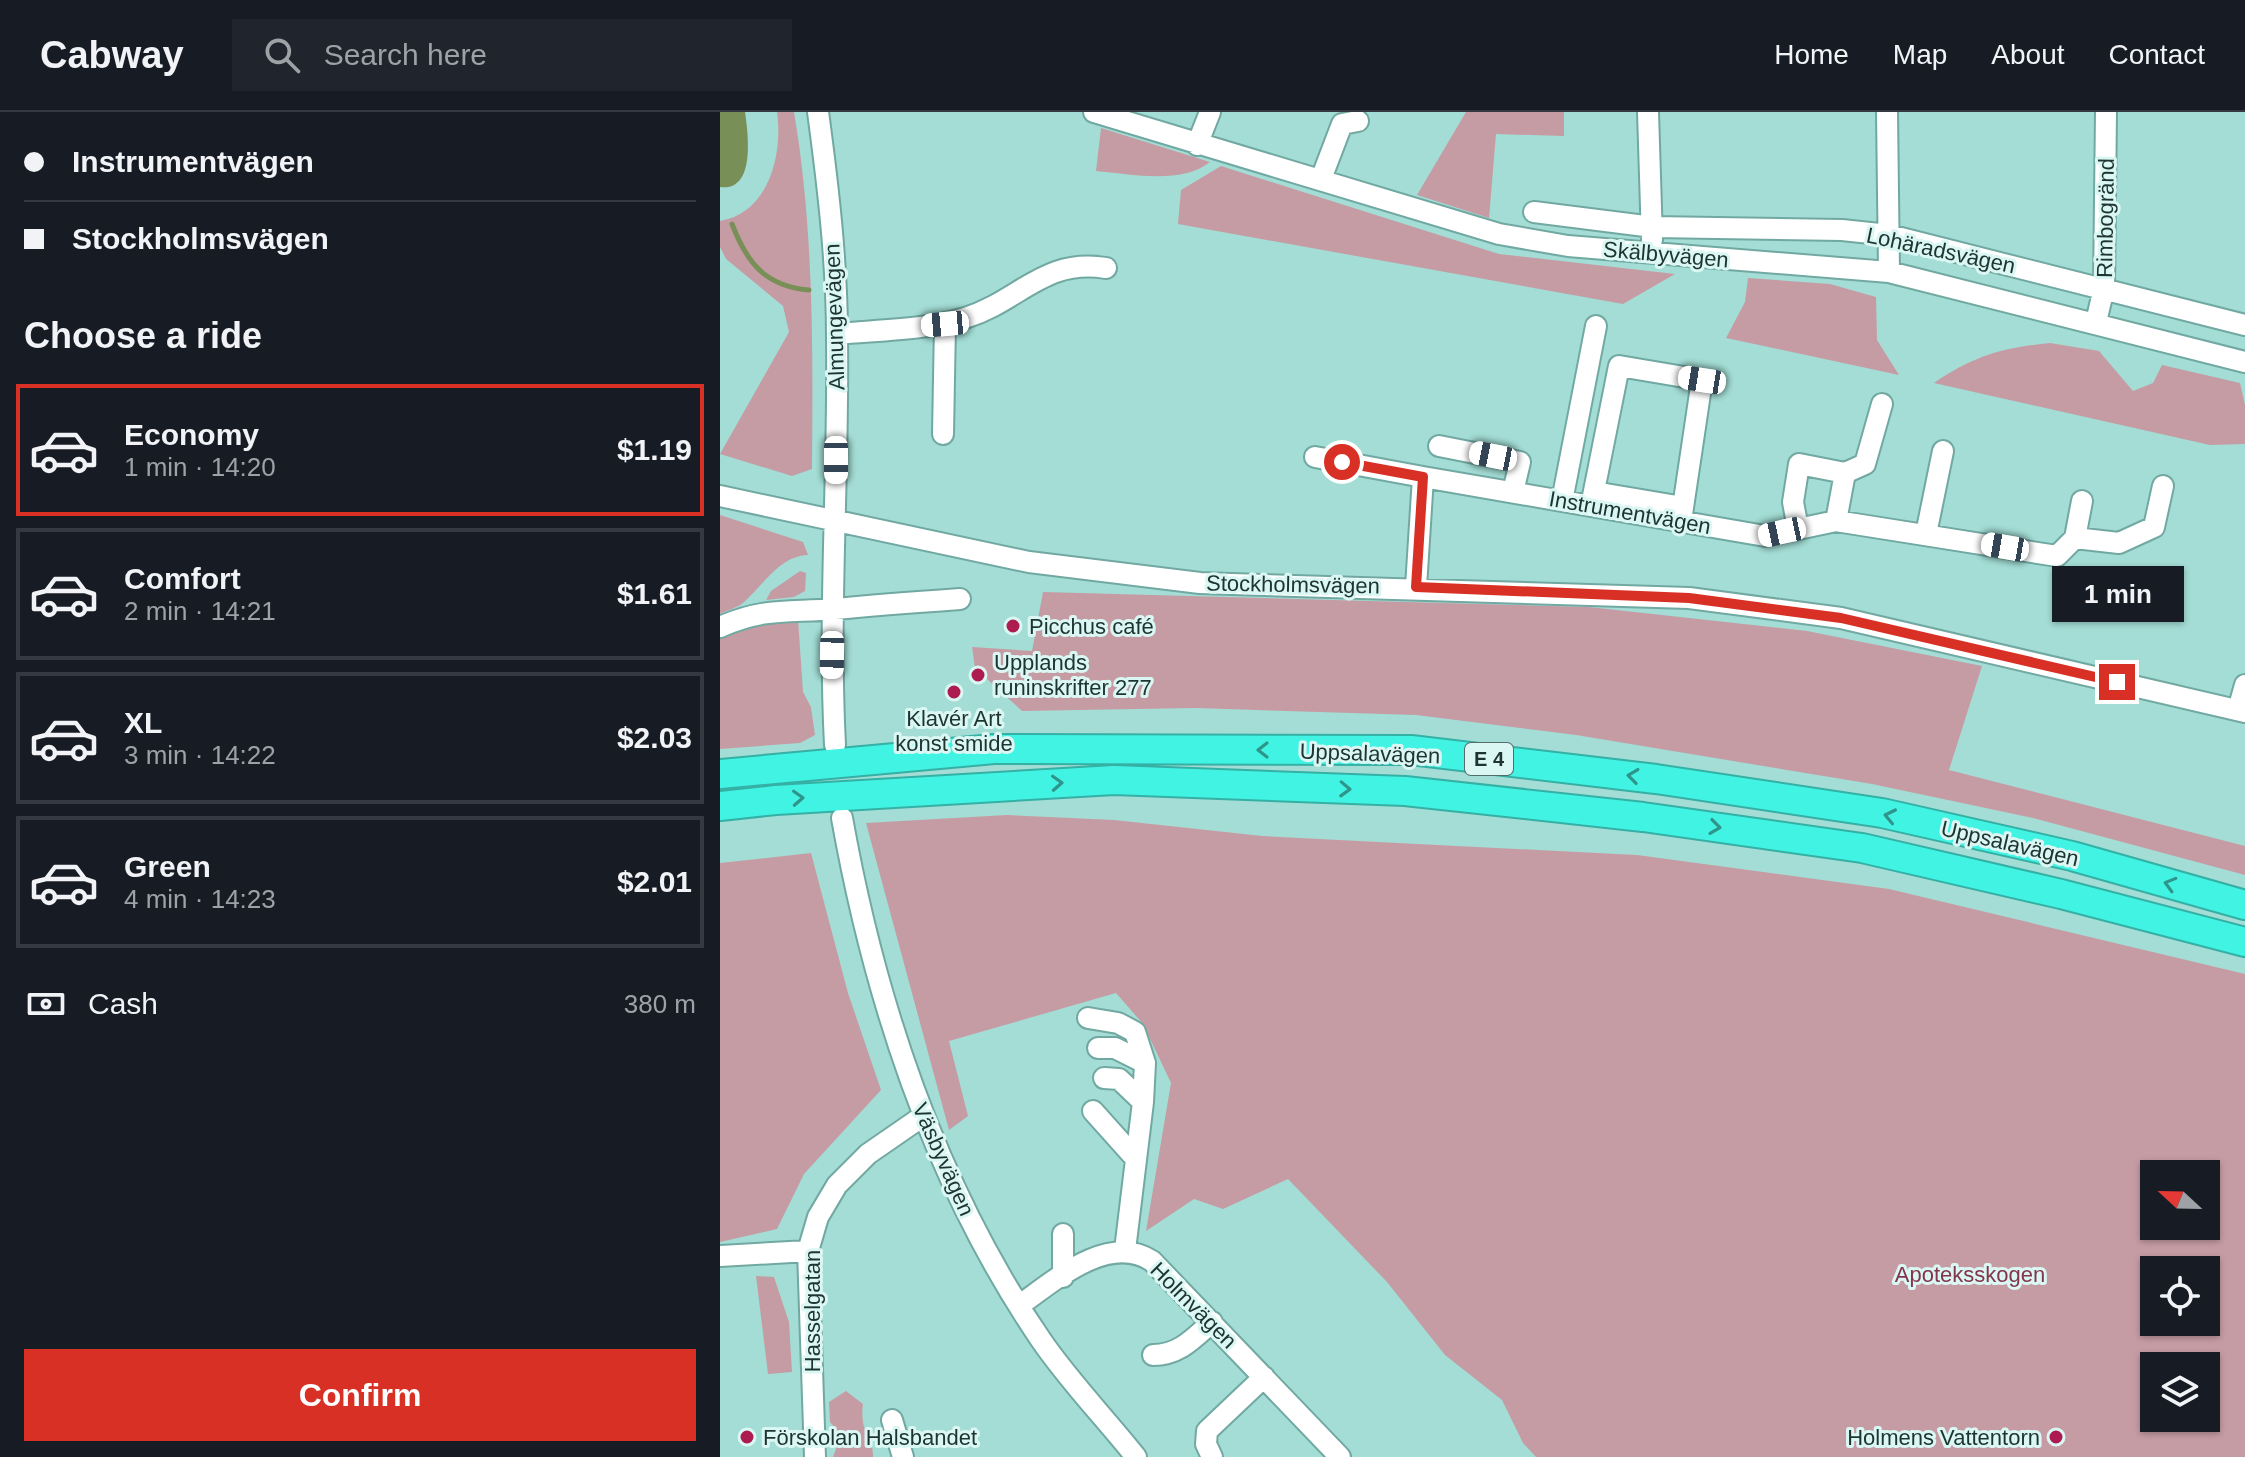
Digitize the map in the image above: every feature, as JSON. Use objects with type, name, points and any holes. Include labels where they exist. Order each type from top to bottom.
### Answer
[{"type":"highway","name":"Uppsalavägen","points":[[720,774],[994,749],[1411,750],[1656,779],[1882,813],[2072,856],[2245,905]]},
{"type":"highway","name":"Uppsalavägen","points":[[720,806],[1114,780],[1405,791],[1643,817],[1862,848],[2061,894],[2245,942]]},
{"type":"street","name":"Almungevägen","points":[[818,112],[829,189],[837,334],[836,523]]},
{"type":"street","name":"Skälbyvägen","points":[[1094,112],[1499,234],[1568,246],[1889,272],[2245,362]]},
{"type":"street","points":[[1197,145],[1210,112]]},
{"type":"street","points":[[1648,112],[1653,227],[1651,254]]},
{"type":"street","points":[[1887,112],[1889,272]]},
{"type":"street","name":"Rimbogränd","points":[[2096,322],[2104,288],[2106,112]]},
{"type":"street","points":[[1321,179],[1342,124],[1358,121]]},
{"type":"street","name":"Lohäradsvägen","points":[[1534,212],[1653,227],[1842,230],[1889,235],[2245,325]]},
{"type":"street","points":[[837,334],[945,324],[1012,298],[1033,279],[1056,269],[1090,265],[1106,268]]},
{"type":"street","points":[[943,434],[945,324]]},
{"type":"street","points":[[1562,501],[1596,326]]},
{"type":"street","points":[[1593,499],[1619,366],[1702,380],[1682,514]]},
{"type":"street","points":[[1798,529],[1793,502],[1799,464],[1845,473],[1865,464],[1882,404]]},
{"type":"street","points":[[1439,446],[1520,462],[1513,492]]},
{"type":"street","points":[[1926,534],[1943,451]]},
{"type":"street","name":"Instrumentvägen","points":[[1315,457],[1562,501],[1593,499],[1682,514],[1765,536],[1836,521]]},
{"type":"street","points":[[1845,473],[1836,521],[2057,556],[2075,538],[2082,501]]},
{"type":"street","points":[[1416,587],[1423,477]]},
{"type":"street","points":[[2075,538],[2119,543],[2154,527],[2163,486]]},
{"type":"street","name":"Stockholmsvägen","points":[[720,496],[1029,562],[1200,583],[1416,587],[1689,598],[1841,618],[2242,711]]},
{"type":"street","points":[[835,745],[833,609],[836,523]]},
{"type":"street","points":[[720,627],[747,615],[789,608],[833,609],[960,599]]},
{"type":"street","points":[[2242,711],[2245,685]]},
{"type":"street","name":"Väsbyvägen","points":[[842,818],[874,971],[923,1116],[971,1221],[1041,1340],[1136,1457]]},
{"type":"street","points":[[1088,1018],[1110,1020],[1135,1032],[1145,1063],[1125,1250]]},
{"type":"street","points":[[1098,1048],[1115,1048],[1145,1063]]},
{"type":"street","points":[[1104,1078],[1119,1079],[1143,1102]]},
{"type":"street","points":[[1093,1111],[1136,1159]]},
{"type":"street","name":"Hasselgatan","points":[[815,1457],[808,1251],[818,1217],[837,1185],[868,1154],[923,1116]]},
{"type":"street","points":[[1063,1234],[1063,1277]]},
{"type":"street","points":[[720,1256],[808,1251]]},
{"type":"street","name":"Holmvägen","points":[[1020,1305],[1106,1252],[1138,1252],[1152,1261],[1340,1457]]},
{"type":"street","points":[[1153,1355],[1166,1355],[1182,1349],[1212,1322]]},
{"type":"street","points":[[1212,1457],[1206,1444],[1207,1431],[1264,1377]]},
{"type":"street","points":[[892,1420],[903,1457]]},
{"type":"green space","points":[[777,112],[794,112],[801,156],[811,290],[812,469],[792,476],[720,454],[789,332],[783,306],[726,259],[720,247],[720,221],[737,216],[750,206],[769,179],[778,146]]},
{"type":"green space","points":[[1466,112],[1564,112],[1564,136],[1496,134],[1489,218],[1417,195]]},
{"type":"green space","points":[[1101,128],[1210,162],[1185,174],[1170,176],[1096,171]]},
{"type":"green space","points":[[1221,166],[1499,254],[1675,274],[1623,304],[1178,224],[1181,190]]},
{"type":"green space","points":[[1748,278],[1830,284],[1876,297],[1877,340],[1899,375],[1726,338],[1745,302]]},
{"type":"green space","points":[[2050,343],[2099,351],[2133,391],[2153,383],[2162,365],[2240,383],[2245,405],[2245,444],[2210,445],[1934,383],[1962,366],[1989,355]]},
{"type":"green space","points":[[720,515],[803,542],[808,555],[780,566],[743,603],[720,614]]},
{"type":"green space","points":[[800,571],[806,573],[805,591],[794,597],[766,600],[771,591]]},
{"type":"green space","points":[[1043,592],[1589,607],[1807,631],[1982,666],[1949,770],[2245,846],[2245,875],[2033,818],[1872,784],[1576,735],[1416,715],[1195,708],[1022,711],[975,668],[972,647],[1032,651]]},
{"type":"green space","points":[[798,619],[803,692],[811,707],[815,735],[800,743],[720,749],[720,637],[770,620]]},
{"type":"green space","name":"Apoteksskogen","points":[[1007,815],[1114,820],[1262,836],[1637,855],[1889,889],[2245,974],[2245,1457],[1536,1457],[1523,1443],[1502,1400],[1445,1355],[1387,1282],[1288,1179],[1223,1209],[1194,1199],[1146,1231],[1171,1083],[1143,1024],[1116,993],[949,1041],[968,1116],[949,1130],[866,823]]},
{"type":"green space","points":[[811,853],[848,993],[881,1090],[804,1174],[777,1229],[720,1242],[720,863]]},
{"type":"green space","points":[[756,1276],[774,1277],[789,1322],[792,1372],[768,1374]]},
{"type":"green space","points":[[846,1391],[863,1404],[863,1422],[873,1457],[833,1457],[841,1435],[830,1422],[829,1402]]},
{"type":"shaded area","points":[[720,112],[745,112],[748,146],[745,171],[740,180],[732,186],[720,187]]},
{"type":"waterway","points":[[732,224],[751,261],[769,278],[809,290]]},
{"type":"place","name":"Picchus café","points":[[1013,626]]},
{"type":"place","name":"Upplands runinskrifter 277","points":[[978,675]]},
{"type":"place","name":"Klavér Art konst smide","points":[[954,692]]},
{"type":"place","name":"Förskolan Halsbandet","points":[[747,1437]]},
{"type":"place","name":"Holmens Vattentorn","points":[[2056,1437]]},
{"type":"route","points":[[1342,462],[1423,477],[1416,587],[1689,598],[1841,618],[2117,682]]}]
